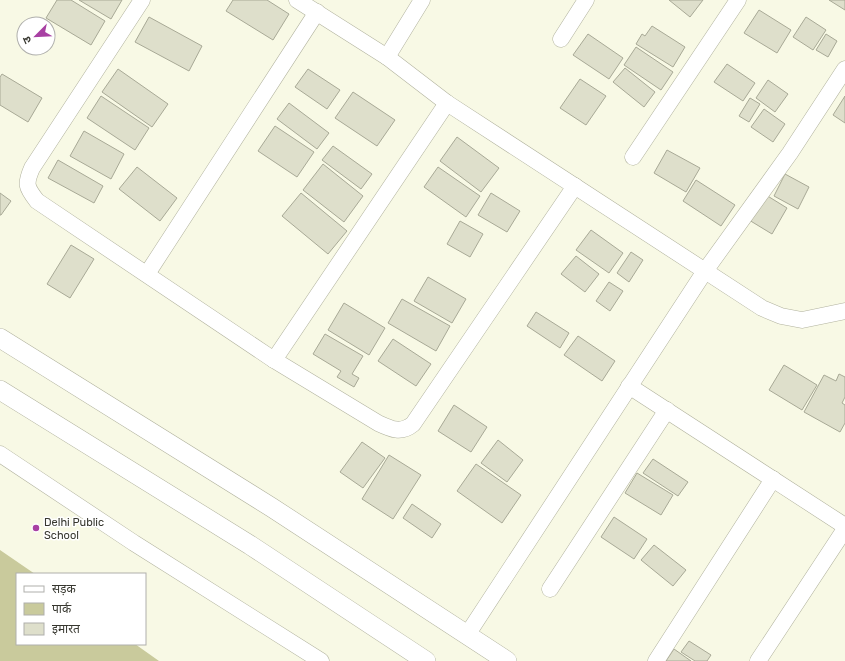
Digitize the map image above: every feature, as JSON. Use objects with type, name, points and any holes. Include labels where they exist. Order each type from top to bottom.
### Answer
[{"type":"street","points":[[142,0],[32,168],[28,177],[27,185],[37,200],[274,360],[378,423],[391,429],[408,429],[413,424],[575,186]]},
{"type":"street","points":[[297,0],[387,57],[447,103],[762,308],[781,316],[802,320],[845,311]]},
{"type":"street","points":[[387,57],[422,0]]},
{"type":"street","points":[[561,39],[586,0]]},
{"type":"street","points":[[633,157],[738,0]]},
{"type":"street","points":[[147,274],[317,12]]},
{"type":"street","points":[[467,635],[705,271],[790,153],[845,69]]},
{"type":"street","points":[[274,360],[447,103]]},
{"type":"street","points":[[0,338],[271,507],[507,661]]},
{"type":"street","points":[[629,386],[773,479],[845,528],[758,661]]},
{"type":"street","points":[[0,390],[250,545],[426,661]]},
{"type":"street","points":[[550,589],[667,410]]},
{"type":"street","points":[[0,454],[134,544],[321,661]]},
{"type":"street","points":[[656,661],[773,479]]},
{"type":"green space","points":[[0,550],[34,573],[16,573],[16,645],[136,645],[159,661],[0,661]]},
{"type":"building","points":[[57,0],[71,0],[105,21],[91,45],[56,24],[56,16],[47,16]]},
{"type":"building","points":[[79,0],[122,0],[111,19]]},
{"type":"building","points":[[233,0],[267,0],[289,14],[273,40],[226,11]]},
{"type":"building","points":[[669,0],[703,0],[690,17]]},
{"type":"building","points":[[829,0],[845,0],[845,10]]},
{"type":"building","points":[[759,10],[791,30],[777,53],[744,33]]},
{"type":"building","points":[[149,17],[202,46],[189,71],[135,42]]},
{"type":"building","points":[[806,17],[826,30],[813,50],[793,37]]},
{"type":"building","points":[[652,26],[685,47],[673,67],[636,44],[642,34],[645,36]]},
{"type":"building","points":[[588,34],[623,58],[609,79],[573,55]]},
{"type":"building","points":[[826,34],[837,41],[828,57],[816,50]]},
{"type":"building","points":[[636,47],[673,72],[661,90],[624,65]]},
{"type":"building","points":[[727,64],[755,83],[743,101],[714,82]]},
{"type":"building","points":[[625,68],[655,92],[644,107],[613,82]]},
{"type":"building","points":[[118,69],[168,104],[152,127],[102,92]]},
{"type":"building","points":[[308,69],[340,90],[327,109],[295,87]]},
{"type":"building","points":[[2,74],[42,98],[28,122],[0,105],[0,77]]},
{"type":"building","points":[[580,79],[606,96],[586,125],[560,108]]},
{"type":"building","points":[[768,80],[788,94],[775,112],[756,98]]},
{"type":"building","points":[[353,92],[395,120],[377,146],[335,118]]},
{"type":"building","points":[[101,96],[149,128],[135,150],[87,118]]},
{"type":"building","points":[[845,96],[845,123],[833,115]]},
{"type":"building","points":[[750,98],[760,104],[749,122],[739,116]]},
{"type":"building","points":[[289,103],[329,133],[317,149],[277,119]]},
{"type":"building","points":[[764,109],[785,124],[773,142],[751,127]]},
{"type":"building","points":[[275,126],[314,152],[297,177],[258,151]]},
{"type":"building","points":[[84,131],[124,154],[111,179],[70,156]]},
{"type":"building","points":[[457,137],[499,168],[481,192],[440,161]]},
{"type":"building","points":[[333,146],[372,174],[361,189],[322,160]]},
{"type":"building","points":[[667,150],[700,168],[686,192],[654,173]]},
{"type":"building","points":[[58,160],[103,186],[94,203],[48,178]]},
{"type":"building","points":[[323,164],[363,196],[344,222],[303,190]]},
{"type":"building","points":[[137,167],[177,198],[160,221],[119,189]]},
{"type":"building","points":[[438,167],[480,196],[466,217],[424,187]]},
{"type":"building","points":[[785,174],[809,187],[798,209],[774,196]]},
{"type":"building","points":[[696,180],[735,205],[721,226],[683,201]]},
{"type":"building","points":[[0,193],[11,201],[1,215],[0,215]]},
{"type":"building","points":[[301,193],[347,231],[328,254],[282,216]]},
{"type":"building","points":[[491,193],[520,211],[507,232],[478,215]]},
{"type":"building","points":[[766,195],[787,208],[772,234],[749,220]]},
{"type":"building","points":[[460,221],[483,234],[470,257],[447,244]]},
{"type":"building","points":[[591,230],[623,253],[609,273],[576,250]]},
{"type":"building","points":[[71,245],[94,259],[70,298],[47,284]]},
{"type":"building","points":[[631,252],[643,260],[629,282],[617,273]]},
{"type":"building","points":[[576,256],[599,274],[585,292],[561,274]]},
{"type":"building","points":[[428,277],[466,299],[452,323],[414,301]]},
{"type":"building","points":[[609,282],[623,291],[610,311],[596,301]]},
{"type":"building","points":[[402,299],[450,326],[436,351],[388,323]]},
{"type":"building","points":[[344,303],[385,328],[369,355],[328,330]]},
{"type":"building","points":[[536,312],[569,333],[560,348],[527,326]]},
{"type":"building","points":[[325,334],[363,356],[352,374],[359,378],[354,387],[337,377],[341,371],[313,354]]},
{"type":"building","points":[[578,336],[615,361],[602,381],[564,355]]},
{"type":"building","points":[[393,339],[431,364],[416,386],[378,361]]},
{"type":"building","points":[[784,365],[817,385],[802,410],[769,390]]},
{"type":"building","points":[[839,374],[845,377],[845,397],[842,403],[845,405],[845,423],[840,432],[804,412],[824,375],[836,381]]},
{"type":"building","points":[[454,405],[487,427],[471,452],[438,431]]},
{"type":"building","points":[[498,440],[523,460],[507,482],[481,463]]},
{"type":"building","points":[[362,442],[385,458],[363,488],[340,472]]},
{"type":"building","points":[[389,455],[421,475],[393,519],[362,499]]},
{"type":"building","points":[[653,459],[688,482],[678,496],[643,473]]},
{"type":"building","points":[[476,464],[521,495],[502,523],[457,491]]},
{"type":"building","points":[[637,473],[673,495],[661,515],[625,493]]},
{"type":"building","points":[[412,504],[441,524],[432,538],[403,518]]},
{"type":"building","points":[[614,517],[647,539],[634,559],[601,537]]},
{"type":"building","points":[[654,545],[686,570],[673,586],[641,560]]},
{"type":"building","points":[[689,641],[711,655],[707,661],[695,661],[681,652]]},
{"type":"building","points":[[674,649],[691,661],[666,661]]},
{"type":"place","name":"Delhi Public School","points":[[36,528]]}]
